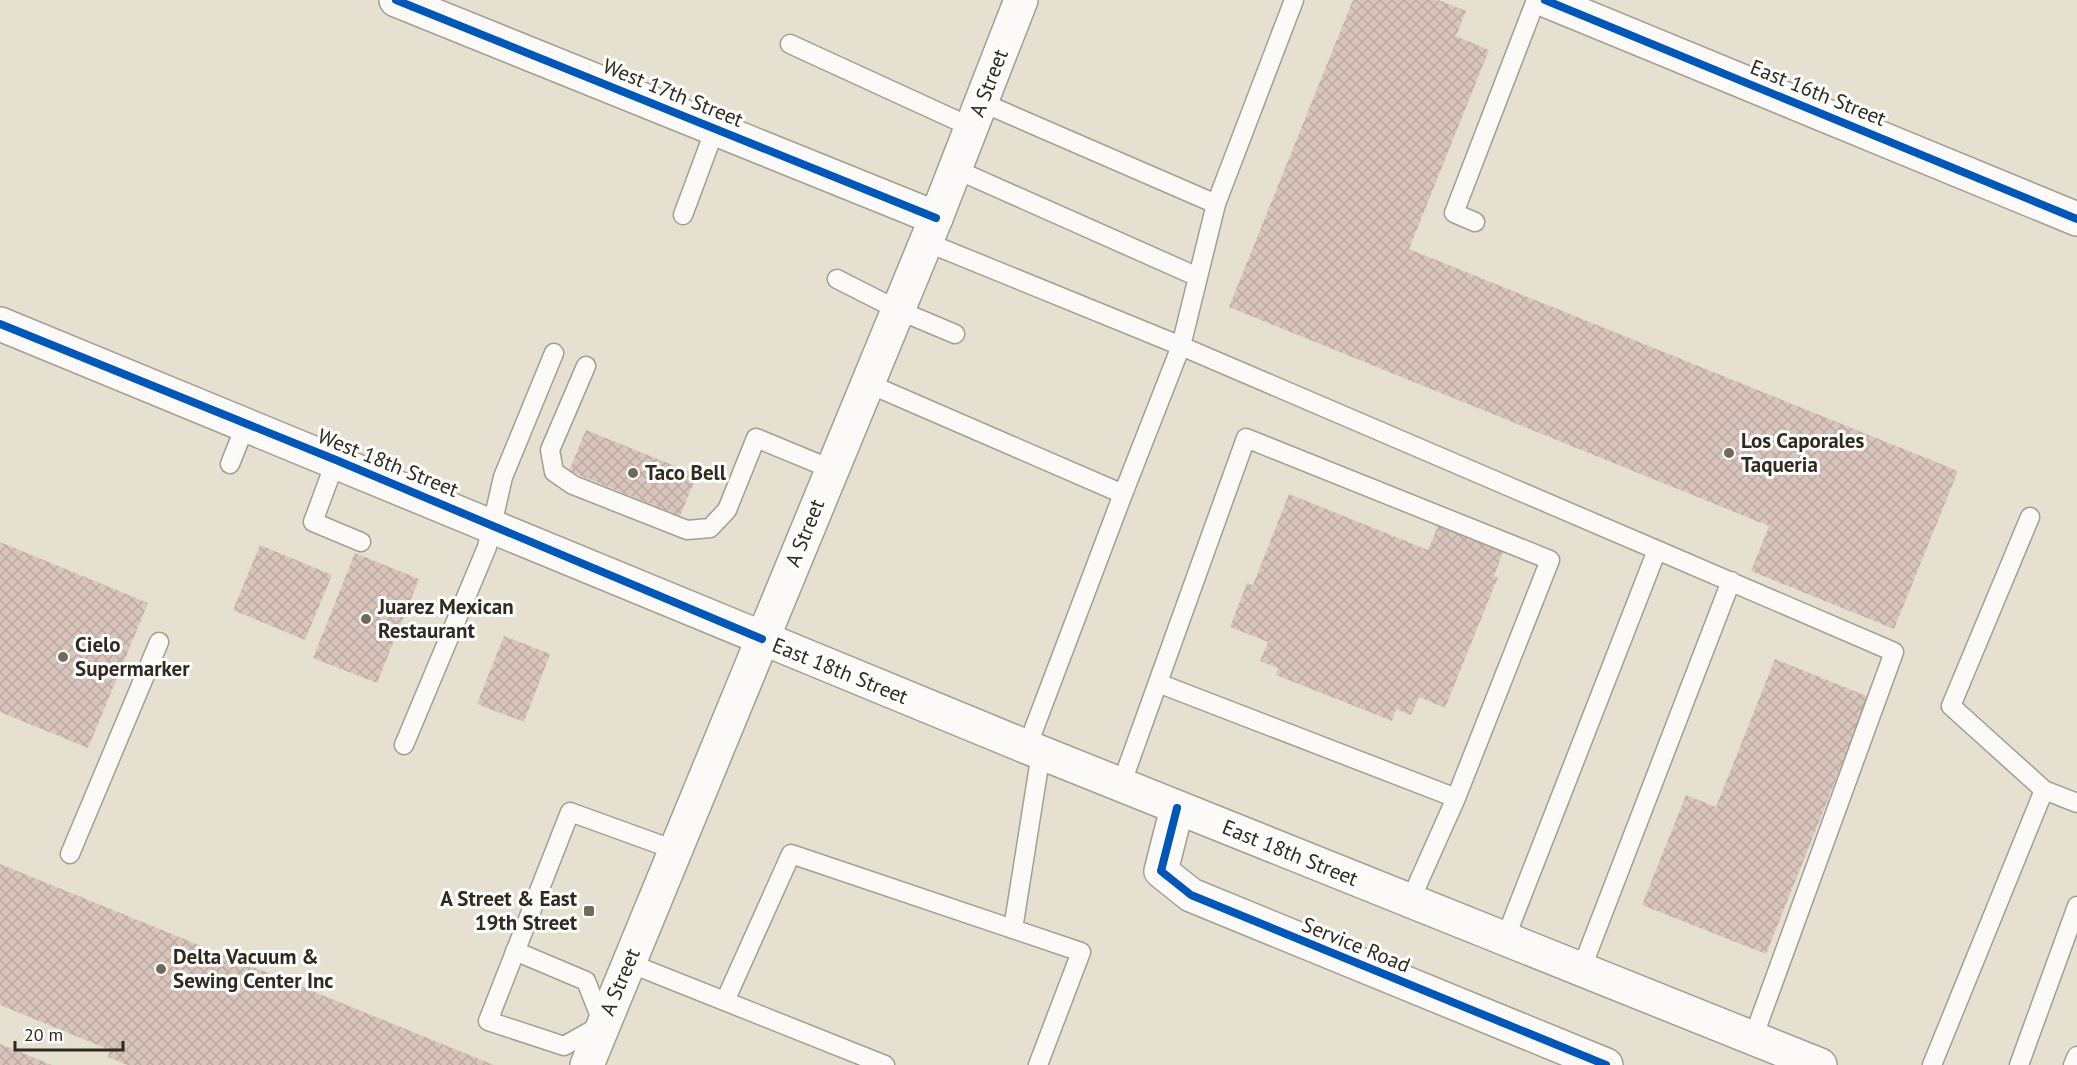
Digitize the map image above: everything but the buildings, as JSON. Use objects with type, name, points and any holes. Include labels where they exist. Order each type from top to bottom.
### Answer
[{"type":"street","name":"West 17th Street","points":[[396,0],[716,129],[931,230]]},
{"type":"street","name":"A Street","points":[[587,1065],[931,230],[1021,0]]},
{"type":"street","name":"East 16th Street","points":[[1545,0],[2077,219]]},
{"type":"street","name":"West 18th Street","points":[[0,324],[336,460],[762,639]]},
{"type":"street","name":"East 18th Street","points":[[762,639],[1820,1065]]},
{"type":"street","name":"Service Road","points":[[1177,808],[1161,871],[1191,895],[1606,1065]]},
{"type":"lane","points":[[1013,929],[1034,750],[1123,494],[1181,346],[1216,204],[1294,0]]},
{"type":"lane","points":[[1475,222],[1454,213],[1536,0]]},
{"type":"lane","points":[[790,44],[1216,204]]},
{"type":"lane","points":[[683,214],[716,129]]},
{"type":"lane","points":[[955,169],[1198,277]]},
{"type":"lane","points":[[931,230],[1181,346],[1894,652],[1753,1038]]},
{"type":"lane","points":[[837,279],[897,310],[955,334]]},
{"type":"lane","points":[[404,745],[487,547],[503,477],[554,353]]},
{"type":"lane","points":[[586,366],[550,450],[554,472],[573,485],[687,530],[710,528],[727,510],[756,438],[831,469]]},
{"type":"lane","points":[[867,384],[1123,494]]},
{"type":"lane","points":[[230,464],[246,424]]},
{"type":"lane","points":[[1121,785],[1246,438],[1550,560],[1456,798],[1410,901]]},
{"type":"lane","points":[[336,460],[313,522],[361,542]]},
{"type":"lane","points":[[2030,517],[1951,706],[2044,790],[2077,804]]},
{"type":"lane","points":[[1505,939],[1657,550]]},
{"type":"lane","points":[[1581,970],[1731,581]]},
{"type":"lane","points":[[70,854],[159,642]]},
{"type":"lane","points":[[1158,683],[1456,798]]},
{"type":"lane","points":[[1932,1065],[2044,790]]},
{"type":"lane","points":[[515,951],[586,981],[603,1024],[564,1046],[488,1021],[515,951],[570,812],[675,850]]},
{"type":"lane","points":[[725,1001],[791,854],[1081,952],[1038,1065]]},
{"type":"lane","points":[[2019,1065],[2077,906]]},
{"type":"lane","points":[[629,963],[885,1065]]},
{"type":"lane","points":[[2073,1065],[2077,1056]]},
{"type":"cycle path","points":[[396,0],[936,218]]},
{"type":"cycle path","points":[[1545,0],[2077,219]]},
{"type":"cycle path","points":[[0,324],[336,460],[762,639]]},
{"type":"cycle path","points":[[1177,808],[1161,871],[1191,895],[1606,1065]]},
{"type":"place","name":"Los Caporales Taqueria","points":[[1729,453]]},
{"type":"place","name":"Taco Bell","points":[[633,473]]},
{"type":"place","name":"Juarez Mexican Restaurant","points":[[366,619]]},
{"type":"place","name":"Cielo Supermarker","points":[[63,657]]},
{"type":"place","name":"A Street & East 19th Street","points":[[589,911]]},
{"type":"place","name":"Delta Vacuum & Sewing Center Inc","points":[[161,969]]}]
